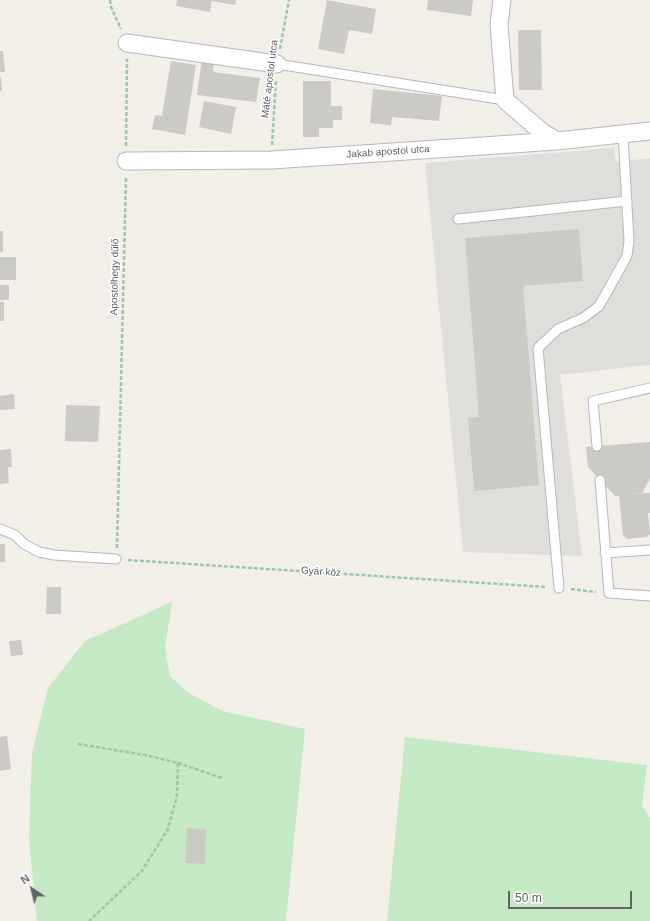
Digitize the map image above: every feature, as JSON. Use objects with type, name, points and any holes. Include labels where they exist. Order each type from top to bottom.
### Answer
[{"type":"street","points":[[502,0],[499,25],[505,100],[542,132],[557,141]]},
{"type":"street","points":[[127,43],[277,64]]},
{"type":"street","name":"Jakab apostol utca","points":[[126,161],[272,160],[557,141],[650,131]]},
{"type":"lane","points":[[277,64],[505,100]]},
{"type":"lane","points":[[559,588],[538,348],[558,329],[583,318],[599,306],[627,256],[629,241],[623,134]]},
{"type":"lane","points":[[458,219],[627,201]]},
{"type":"lane","points":[[597,446],[593,401],[650,388]]},
{"type":"lane","points":[[600,480],[609,593],[650,596]]},
{"type":"lane","points":[[0,528],[15,535],[24,544],[39,552],[54,555],[116,559]]},
{"type":"lane","points":[[605,553],[650,550]]},
{"type":"path","name":"Apostolhegy dűlő","points":[[110,0],[110,8],[127,43],[126,161],[116,559]]},
{"type":"path","name":"Máté apostol utca","points":[[272,160],[271,136],[277,64],[289,0]]},
{"type":"path","name":"Gyár köz","points":[[116,559],[559,588],[609,593]]},
{"type":"path","points":[[78,744],[146,755],[178,763],[222,778]]},
{"type":"path","points":[[89,921],[142,870],[168,829],[178,796],[178,763]]},
{"type":"shaded area","points":[[614,148],[616,162],[650,158],[650,365],[560,375],[582,556],[463,552],[425,163]]},
{"type":"green space","points":[[172,602],[165,648],[170,676],[187,692],[222,711],[305,729],[286,921],[37,921],[29,840],[32,753],[48,688],[85,641]]},
{"type":"green space","points":[[405,737],[647,765],[642,805],[650,818],[650,921],[387,921]]},
{"type":"building","points":[[177,0],[236,0],[235,5],[212,1],[210,12],[176,6]]},
{"type":"building","points":[[327,0],[376,9],[372,34],[349,30],[344,54],[318,49]]},
{"type":"building","points":[[428,0],[473,0],[471,16],[427,10]]},
{"type":"building","points":[[518,30],[541,30],[542,90],[519,90]]},
{"type":"building","points":[[0,51],[3,51],[5,72],[0,72]]},
{"type":"building","points":[[202,58],[214,59],[213,72],[260,78],[256,102],[197,95]]},
{"type":"building","points":[[171,61],[196,65],[185,135],[152,129],[155,115],[162,116]]},
{"type":"building","points":[[1,77],[2,91],[0,91]]},
{"type":"building","points":[[303,81],[331,81],[331,106],[342,106],[342,120],[333,120],[333,128],[319,128],[319,137],[303,137]]},
{"type":"building","points":[[373,89],[442,96],[439,121],[392,117],[391,125],[370,123]]},
{"type":"building","points":[[204,101],[236,107],[231,134],[199,127]]},
{"type":"building","points":[[579,229],[583,281],[523,286],[539,485],[474,491],[468,418],[479,417],[465,238]]},
{"type":"building","points":[[0,231],[3,231],[3,252],[0,252]]},
{"type":"building","points":[[0,257],[16,257],[16,280],[0,280]]},
{"type":"building","points":[[0,285],[9,285],[9,300],[0,300]]},
{"type":"building","points":[[0,302],[4,302],[4,321],[0,321]]},
{"type":"building","points":[[14,394],[15,409],[0,410],[0,396]]},
{"type":"building","points":[[66,405],[100,406],[98,442],[65,441]]},
{"type":"building","points":[[650,442],[650,479],[642,493],[632,494],[650,493],[650,513],[648,513],[650,534],[646,537],[627,539],[623,535],[619,496],[615,496],[588,467],[586,447]]},
{"type":"building","points":[[11,449],[12,467],[8,467],[9,483],[0,484],[0,450]]},
{"type":"building","points":[[0,544],[5,544],[5,562],[0,562]]},
{"type":"building","points":[[47,587],[61,587],[61,614],[46,614]]},
{"type":"building","points":[[21,640],[23,655],[11,656],[9,641]]},
{"type":"building","points":[[7,736],[11,769],[0,771],[0,737]]},
{"type":"building","points":[[187,828],[206,829],[205,864],[185,863]]}]
